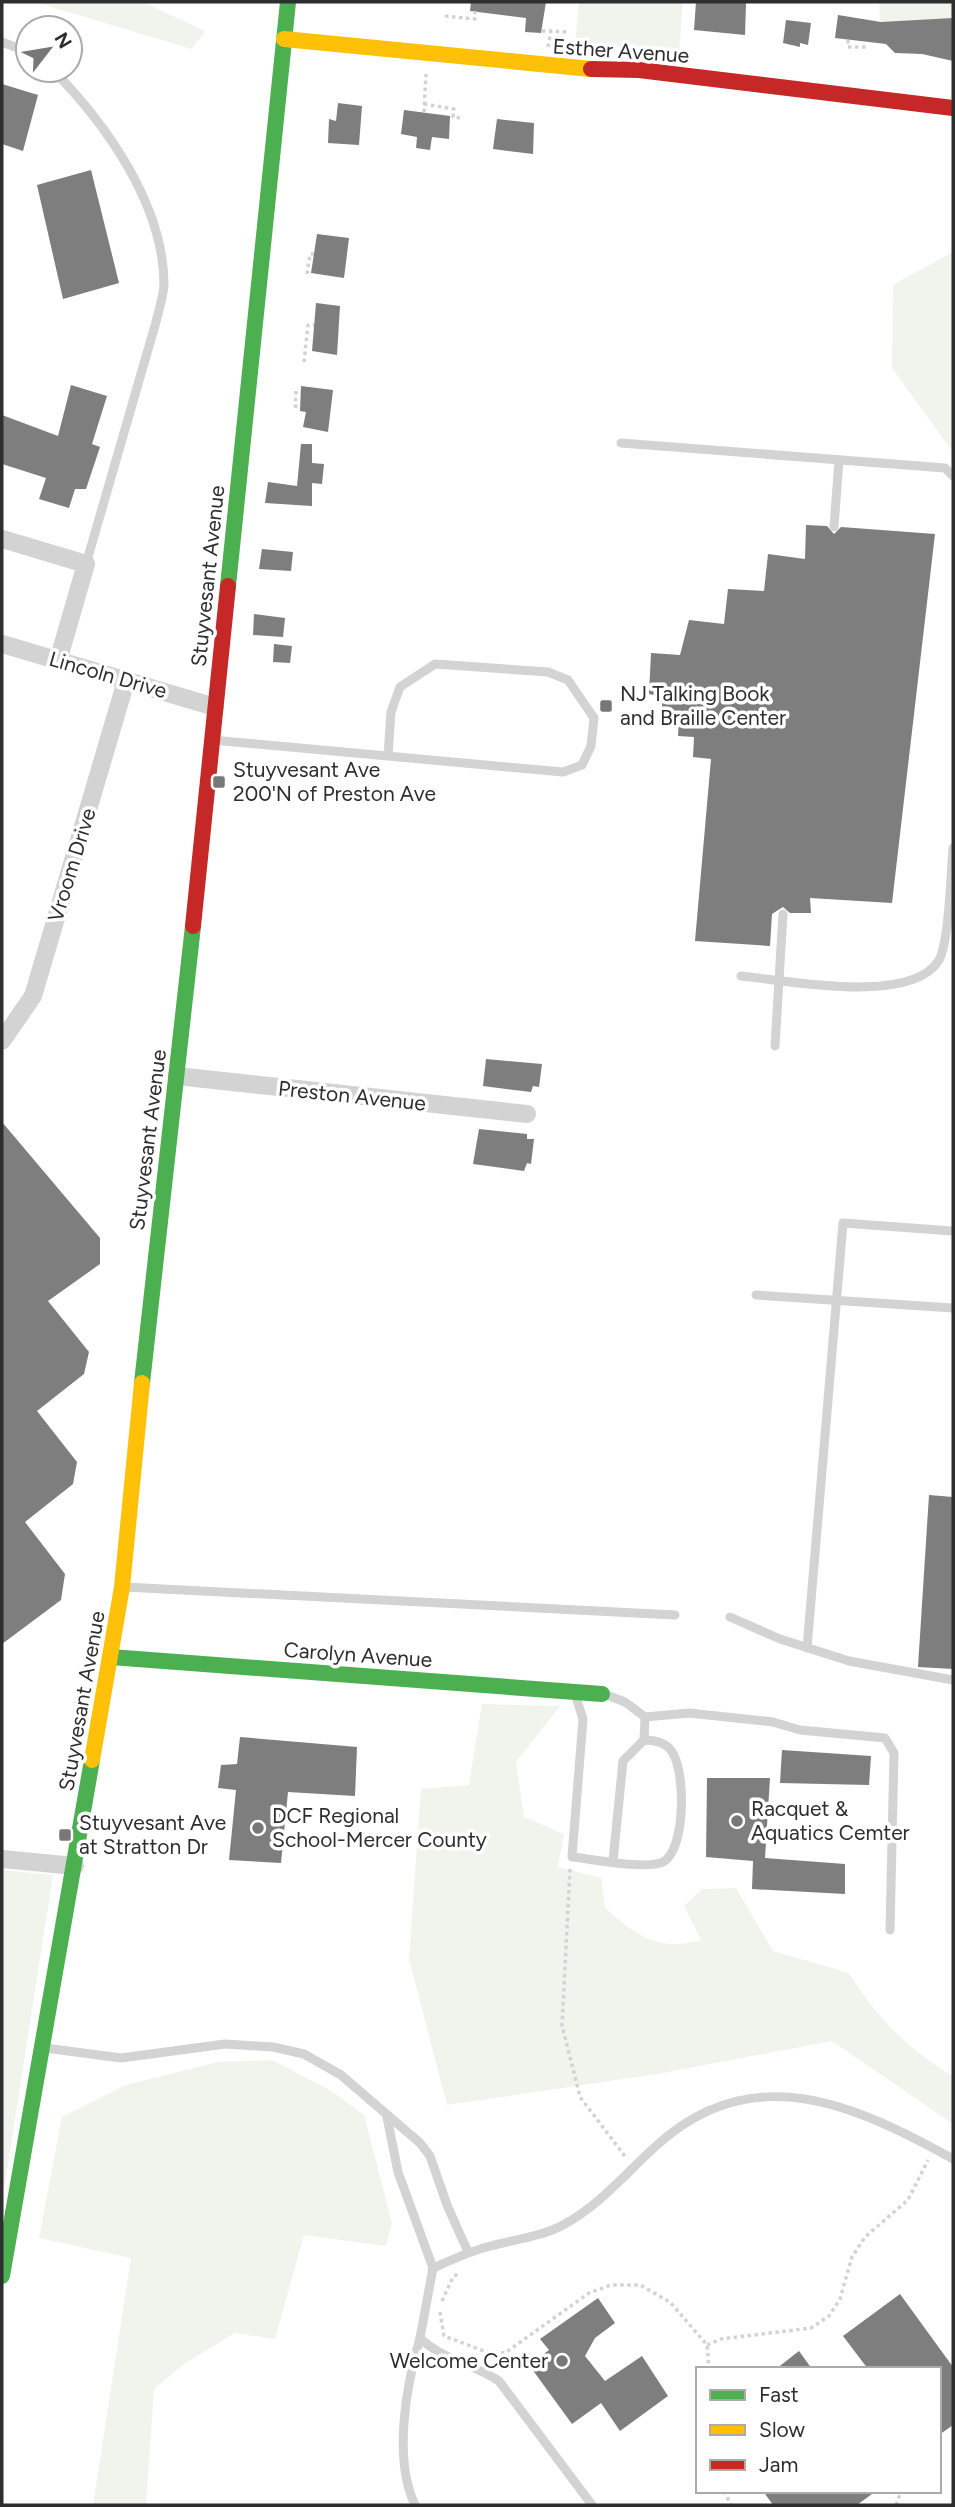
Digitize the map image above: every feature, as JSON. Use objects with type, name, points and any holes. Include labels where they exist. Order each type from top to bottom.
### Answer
[{"type":"street","name":"Stuyvesant Avenue","points":[[2,2276],[122,1587],[288,2]]},
{"type":"street","name":"Esther Avenue","points":[[285,39],[557,68],[639,70],[953,108]]},
{"type":"street","points":[[2,539],[86,564],[58,661]]},
{"type":"street","name":"Lincoln Drive","points":[[2,644],[215,707]]},
{"type":"street","name":"Vroom Drive","points":[[2,1041],[33,996],[126,681]]},
{"type":"street","name":"Preston Avenue","points":[[177,1076],[527,1114]]},
{"type":"street","name":"Carolyn Avenue","points":[[111,1657],[602,1694]]},
{"type":"street","points":[[2,1859],[75,1866]]},
{"type":"lane","points":[[66,84],[111,142],[142,194],[157,240],[164,285],[156,322],[86,564]]},
{"type":"lane","points":[[621,443],[945,468],[953,476]]},
{"type":"lane","points":[[834,527],[839,460]]},
{"type":"lane","points":[[212,740],[563,772],[582,765],[591,746],[594,718],[568,680],[548,672],[436,664],[400,687],[391,712],[388,756]]},
{"type":"lane","points":[[741,976],[881,987],[926,974],[939,960],[953,848]]},
{"type":"lane","points":[[775,1046],[783,914]]},
{"type":"lane","points":[[807,1648],[843,1223],[953,1231]]},
{"type":"lane","points":[[756,1294],[953,1308]]},
{"type":"lane","points":[[122,1587],[675,1615]]},
{"type":"lane","points":[[730,1618],[849,1661],[953,1679]]},
{"type":"lane","points":[[575,1692],[583,1719],[572,1857],[654,1865],[672,1855],[678,1844],[681,1781],[678,1763],[669,1748],[655,1740],[644,1740]]},
{"type":"lane","points":[[602,1694],[625,1702],[645,1717],[689,1713],[773,1722],[800,1730],[885,1738],[894,1753],[890,1930]]},
{"type":"lane","points":[[613,1861],[624,1761],[644,1740],[645,1717]]},
{"type":"lane","points":[[43,2048],[121,2058],[225,2044],[273,2047],[304,2054],[324,2064],[366,2094],[387,2117],[407,2130],[430,2156],[468,2252]]},
{"type":"lane","points":[[433,2269],[468,2252],[561,2226],[609,2193],[655,2146],[699,2115],[738,2102],[768,2097],[827,2102],[861,2112],[953,2159]]},
{"type":"lane","points":[[387,2117],[398,2172],[433,2269],[409,2395],[402,2460],[415,2505]]},
{"type":"lane","points":[[420,2338],[431,2349],[482,2369],[499,2381],[592,2505]]},
{"type":"path","points":[[445,16],[475,19],[475,12]]},
{"type":"path","points":[[542,31],[568,32]]},
{"type":"path","points":[[548,48],[551,32]]},
{"type":"path","points":[[848,40],[848,47],[866,47]]},
{"type":"path","points":[[424,112],[427,54]]},
{"type":"path","points":[[424,104],[454,109],[453,117],[462,118]]},
{"type":"path","points":[[307,275],[310,254],[314,254]]},
{"type":"path","points":[[304,362],[308,325],[314,326]]},
{"type":"path","points":[[296,391],[295,406],[300,407]]},
{"type":"path","points":[[572,1857],[562,2025],[580,2097],[634,2169]]},
{"type":"path","points":[[707,2345],[721,2339],[811,2328],[829,2316],[841,2299],[852,2257],[865,2237],[908,2200],[934,2148]]},
{"type":"path","points":[[468,2252],[470,2266],[453,2277],[445,2291],[440,2311],[440,2329],[444,2336],[484,2351],[505,2353],[567,2307],[611,2285],[640,2285],[670,2302],[707,2345],[709,2367]]},
{"type":"shaded area","points":[[35,2],[143,2],[205,31],[192,49],[84,17],[84,14],[75,14]]},
{"type":"shaded area","points":[[579,2],[683,2],[679,52],[575,44]]},
{"type":"shaded area","points":[[879,2],[953,2],[953,49],[881,36]]},
{"type":"shaded area","points":[[953,252],[953,452],[892,368],[893,285]]},
{"type":"shaded area","points":[[482,1704],[560,1706],[516,1762],[524,1817],[564,1834],[558,1867],[601,1878],[605,1908],[638,1934],[660,1943],[701,1940],[684,1906],[702,1889],[736,1888],[773,1951],[849,1973],[870,2004],[908,2044],[953,2076],[953,2124],[832,2041],[657,2074],[447,2105],[409,1959],[421,1789],[469,1785]]},
{"type":"shaded area","points":[[2,1870],[53,1875],[2,2203]]},
{"type":"shaded area","points":[[272,2060],[333,2092],[364,2115],[392,2223],[386,2246],[304,2235],[275,2339],[235,2333],[184,2364],[154,2389],[146,2505],[93,2505],[131,2258],[39,2238],[62,2117],[126,2085],[218,2062]]},
{"type":"building","points":[[471,2],[546,2],[541,33],[525,32],[526,18],[470,11]]},
{"type":"building","points":[[696,2],[746,3],[745,35],[694,30]]},
{"type":"building","points":[[838,15],[881,22],[953,18],[953,61],[922,54],[895,53],[886,44],[835,38]]},
{"type":"building","points":[[786,20],[811,23],[808,45],[800,43],[800,47],[783,43]]},
{"type":"building","points":[[2,84],[38,95],[23,151],[2,144]]},
{"type":"building","points":[[338,103],[362,106],[359,145],[328,143],[329,119],[336,121]]},
{"type":"building","points":[[404,110],[450,116],[449,139],[432,137],[430,150],[416,148],[417,137],[401,134]]},
{"type":"building","points":[[497,119],[534,123],[533,154],[493,149]]},
{"type":"building","points":[[91,170],[119,283],[63,299],[37,185]]},
{"type":"building","points":[[317,234],[349,238],[344,278],[311,273]]},
{"type":"building","points":[[316,303],[340,306],[337,355],[312,351]]},
{"type":"building","points":[[71,385],[107,396],[92,444],[100,447],[86,489],[75,489],[69,508],[39,499],[46,478],[2,464],[2,415],[58,436]]},
{"type":"building","points":[[301,386],[333,390],[328,432],[303,427],[306,412],[300,411]]},
{"type":"building","points":[[301,444],[312,444],[312,463],[324,464],[322,484],[312,483],[312,506],[265,503],[268,482],[297,486]]},
{"type":"building","points":[[806,525],[827,526],[834,534],[841,527],[935,534],[892,903],[810,898],[811,913],[790,913],[783,907],[772,914],[770,946],[695,941],[711,759],[693,757],[694,737],[678,736],[679,716],[661,715],[663,697],[649,694],[651,653],[680,655],[689,620],[724,624],[728,589],[764,591],[768,554],[805,559]]},
{"type":"building","points":[[262,549],[293,552],[291,571],[259,569]]},
{"type":"building","points":[[254,614],[285,618],[283,637],[253,635]]},
{"type":"building","points":[[274,644],[292,646],[290,663],[273,662]]},
{"type":"building","points":[[486,1059],[542,1064],[539,1087],[533,1086],[531,1092],[483,1086]]},
{"type":"building","points":[[2,1122],[100,1238],[100,1264],[48,1301],[89,1352],[84,1374],[37,1411],[77,1462],[73,1484],[25,1522],[65,1574],[61,1600],[2,1644]]},
{"type":"building","points":[[479,1129],[527,1134],[527,1139],[534,1139],[531,1164],[527,1163],[524,1171],[473,1164]]},
{"type":"building","points":[[929,1495],[953,1497],[953,1669],[918,1667]]},
{"type":"building","name":"DCF Regional School-Mercer County","points":[[240,1737],[357,1747],[355,1796],[288,1792],[281,1863],[229,1860],[236,1790],[218,1788],[221,1765],[237,1764]]},
{"type":"building","points":[[782,1750],[871,1756],[869,1785],[780,1783]]},
{"type":"building","name":"Racquet & Aquatics Cemter","points":[[707,1778],[770,1778],[765,1858],[845,1864],[845,1894],[752,1889],[753,1861],[706,1857]]},
{"type":"building","points":[[900,2294],[953,2367],[953,2425],[941,2434],[941,2367],[866,2367],[843,2336]]},
{"type":"building","name":"Welcome Center","points":[[598,2298],[615,2323],[595,2338],[585,2356],[605,2381],[642,2356],[668,2396],[620,2431],[601,2403],[572,2424],[529,2365],[549,2350],[540,2339]]},
{"type":"building","points":[[799,2351],[811,2367],[779,2367]]},
{"type":"building","points":[[764,2493],[873,2493],[857,2505],[773,2505]]},
{"type":"traffic: fast","points":[[228,586],[288,2]]},
{"type":"traffic: fast","points":[[142,1383],[193,926]]},
{"type":"traffic: fast","points":[[111,1657],[602,1694]]},
{"type":"traffic: fast","points":[[2,2276],[92,1760]]},
{"type":"traffic: slow","points":[[284,39],[591,69]]},
{"type":"traffic: slow","points":[[92,1760],[122,1587],[142,1383]]},
{"type":"traffic: jam","points":[[591,69],[639,70],[953,108]]},
{"type":"traffic: jam","points":[[193,926],[228,586]]},
{"type":"place","name":"NJ Talking Book and Braille Center","points":[[606,706]]},
{"type":"place","name":"Stuyvesant Ave 200'N of Preston Ave","points":[[219,782]]},
{"type":"place","name":"Racquet & Aquatics Cemter","points":[[737,1821]]},
{"type":"place","name":"DCF Regional School-Mercer County","points":[[258,1828]]},
{"type":"place","name":"Stuyvesant Ave at Stratton Dr","points":[[65,1835]]},
{"type":"place","name":"Welcome Center","points":[[562,2361]]}]
